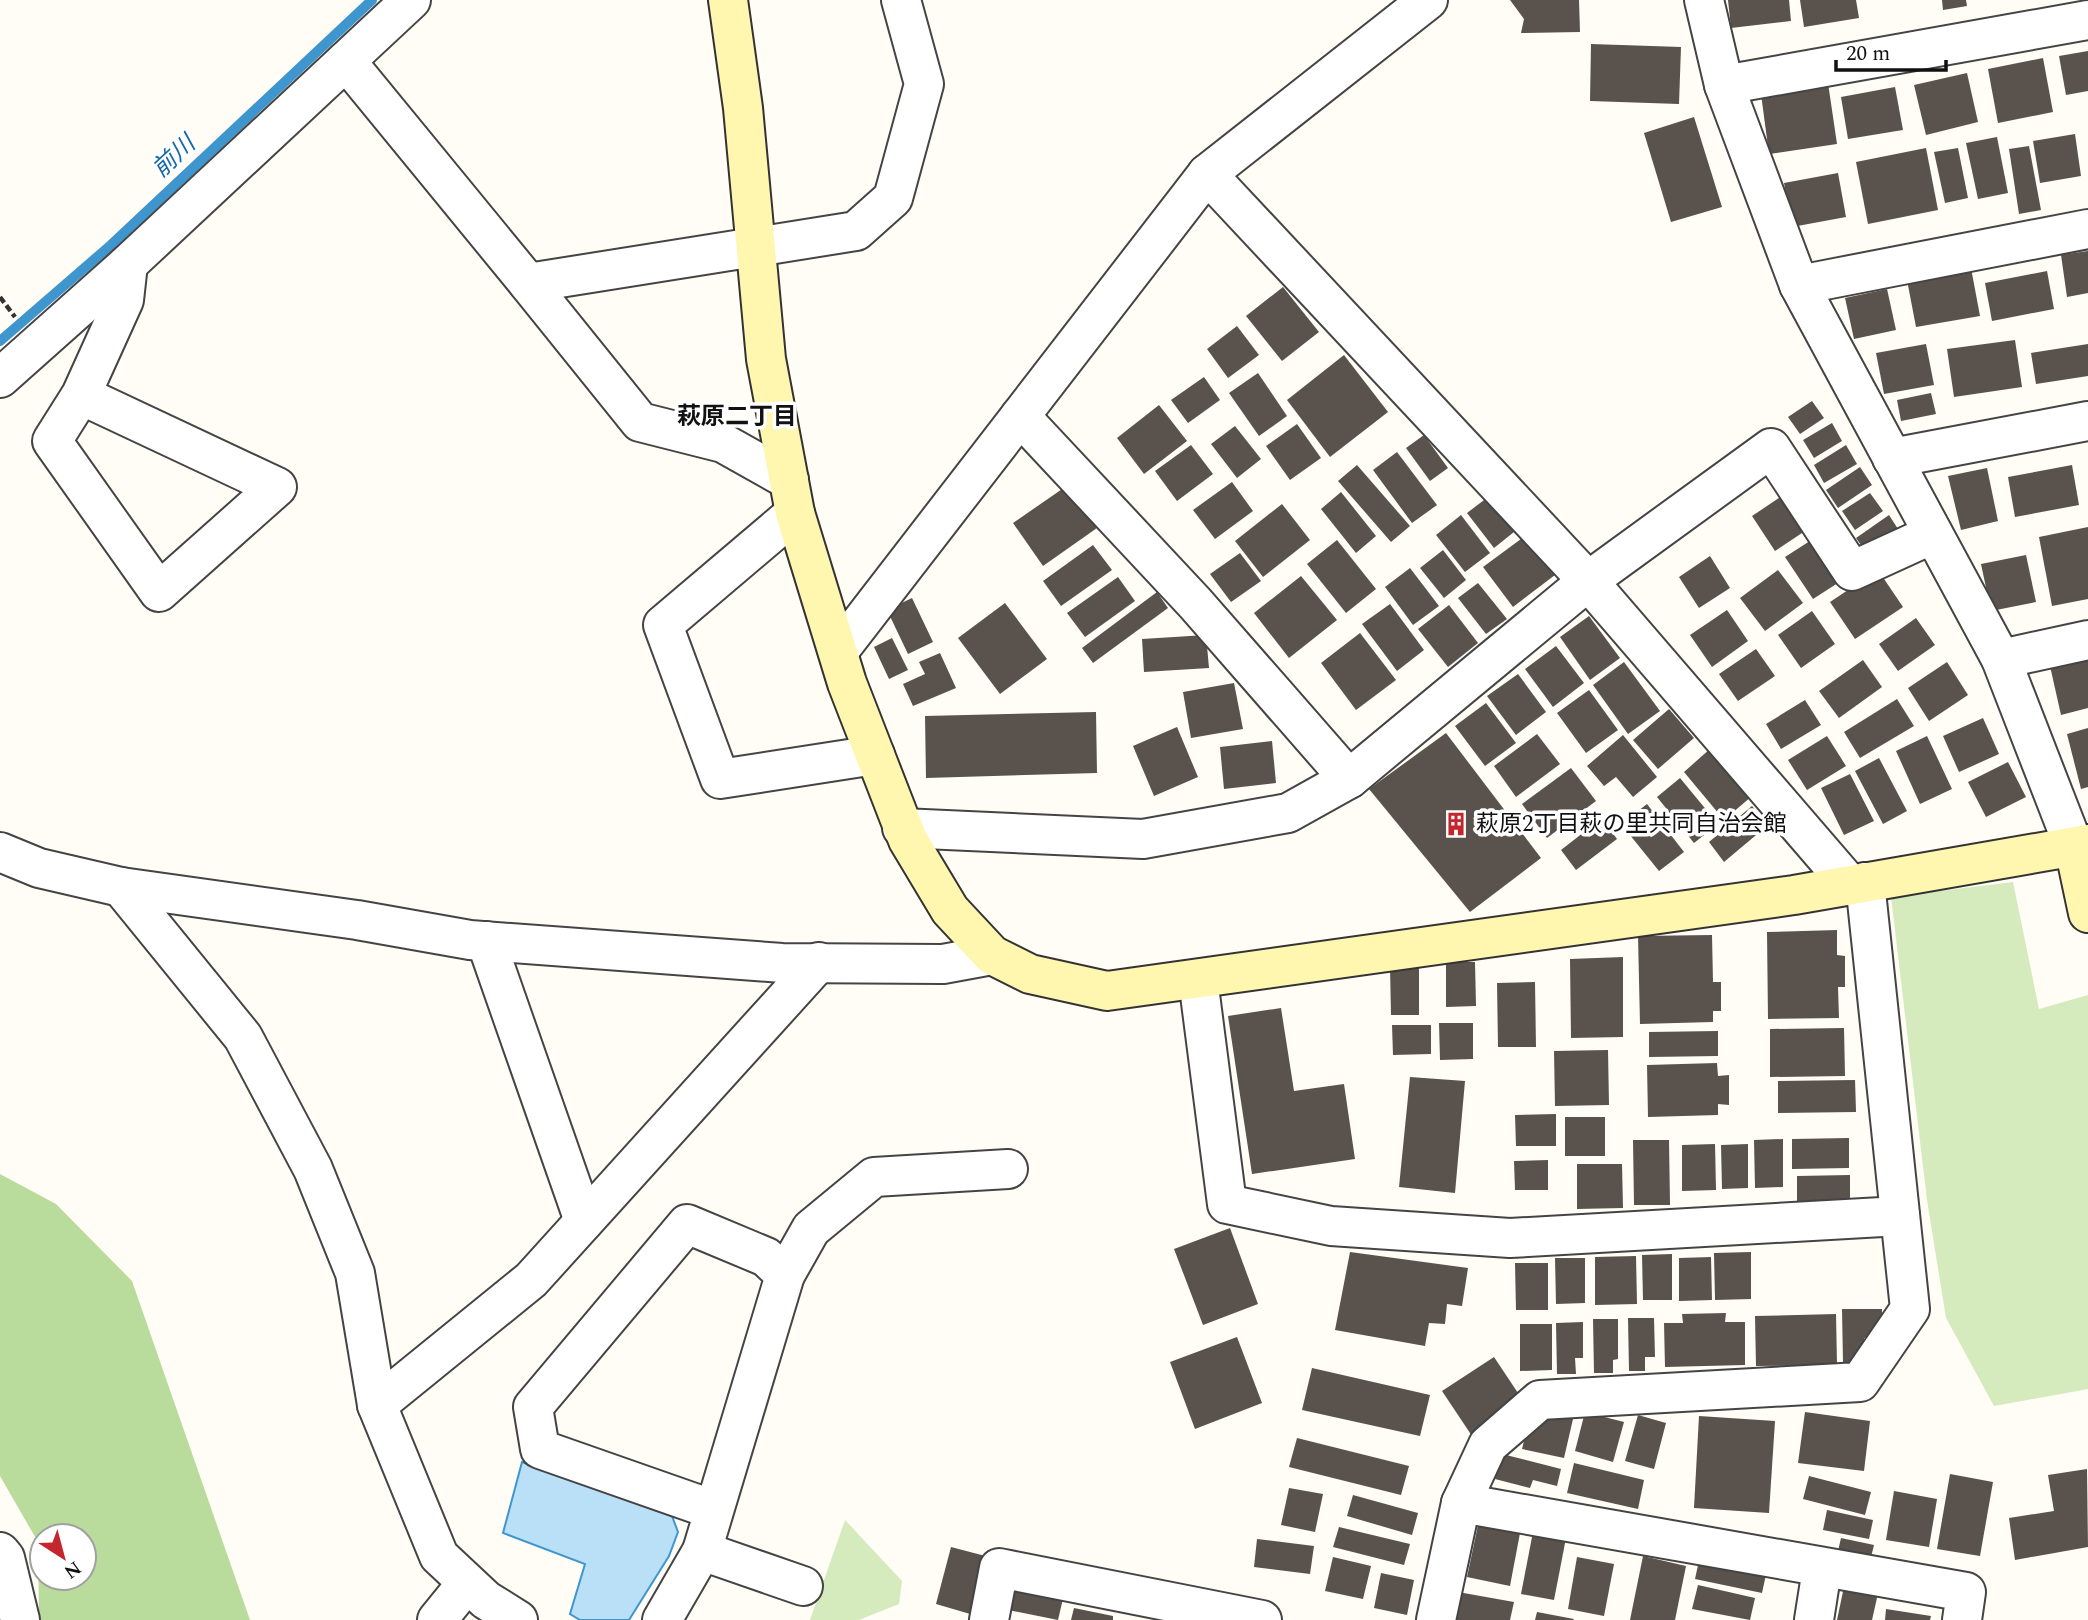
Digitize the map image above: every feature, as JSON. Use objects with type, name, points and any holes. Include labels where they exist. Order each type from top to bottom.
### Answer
[{"type":"street","points":[[0,378],[128,264],[411,0]]},
{"type":"street","points":[[728,0],[743,108],[766,359],[792,496],[838,652],[902,828],[950,910],[992,956],[1030,974],[1107,991],[1858,884],[2081,845]]},
{"type":"street","points":[[528,284],[856,230],[893,198],[924,83],[901,0]]},
{"type":"street","points":[[838,652],[1207,174],[1429,0]]},
{"type":"street","points":[[1704,0],[1724,85],[1799,285],[2001,659],[2081,845],[2088,913]]},
{"type":"street","points":[[1724,85],[2088,20]]},
{"type":"street","points":[[346,61],[640,422],[723,443],[792,496]]},
{"type":"street","points":[[1207,174],[1588,581],[1858,884],[1910,1309],[1860,1382],[1540,1400],[1488,1446],[1461,1503],[1436,1620]]},
{"type":"street","points":[[1799,285],[2088,229]]},
{"type":"street","points":[[81,395],[277,487],[159,592],[52,441],[81,395],[124,300],[128,264]]},
{"type":"street","points":[[1020,416],[1195,603],[1349,779]]},
{"type":"street","points":[[1892,458],[2088,421]]},
{"type":"street","points":[[902,828],[1143,839],[1289,813],[1349,779],[1588,581],[1740,467],[1771,448],[1852,571],[1933,534]]},
{"type":"street","points":[[792,496],[663,625],[720,779],[875,755]]},
{"type":"street","points":[[2001,659],[2088,640]]},
{"type":"street","points":[[0,852],[40,868],[121,887],[486,941],[782,963],[943,964],[992,956]]},
{"type":"street","points":[[121,887],[243,1037],[313,1169],[355,1273],[377,1405],[439,1556],[485,1600],[518,1620]]},
{"type":"street","points":[[486,941],[584,1221]]},
{"type":"street","points":[[377,1405],[531,1280],[820,962]]},
{"type":"street","points":[[1198,979],[1227,1204],[1331,1226],[1510,1238],[1900,1216]]},
{"type":"street","points":[[662,1620],[702,1551],[785,1275],[811,1229],[874,1177],[1008,1169]]},
{"type":"street","points":[[714,1510],[540,1449],[533,1407],[687,1224],[766,1257],[785,1275]]},
{"type":"street","points":[[1461,1503],[1822,1569],[1966,1592],[1962,1620]]},
{"type":"street","points":[[702,1551],[803,1587]]},
{"type":"street","points":[[0,1552],[5,1558],[20,1620]]},
{"type":"street","points":[[989,1620],[999,1568],[1262,1620]]},
{"type":"street","points":[[1814,1620],[1822,1569]]},
{"type":"street","points":[[437,1620],[467,1583]]},
{"type":"path","points":[[0,297],[5,304]]},
{"type":"green space","points":[[2013,882],[2039,1009],[2088,995],[2088,1389],[1994,1406],[1946,1318],[1927,1200],[1891,897]]},
{"type":"green space","points":[[0,1174],[56,1204],[132,1281],[250,1620],[39,1620],[39,1592],[98,1592],[98,1522],[28,1522],[28,1525],[0,1476]]},
{"type":"green space","points":[[845,1520],[902,1581],[899,1604],[859,1620],[810,1620]]},
{"type":"water","points":[[522,1462],[672,1516],[678,1532],[669,1556],[629,1620],[580,1620],[570,1614],[585,1564],[503,1533]]},
{"type":"building","points":[[1510,0],[1579,0],[1580,32],[1521,33],[1524,19]]},
{"type":"building","points":[[1728,0],[1789,0],[1791,21],[1731,28]]},
{"type":"building","points":[[1800,0],[1856,0],[1859,18],[1804,27]]},
{"type":"building","points":[[1942,0],[1966,0],[1967,6],[1943,10]]},
{"type":"building","points":[[1591,44],[1681,47],[1679,104],[1590,101]]},
{"type":"building","points":[[2088,51],[2088,91],[2066,95],[2059,56]]},
{"type":"building","points":[[2043,58],[2053,112],[1998,123],[1988,69]]},
{"type":"building","points":[[1967,73],[1978,122],[1926,135],[1914,85]]},
{"type":"building","points":[[1828,83],[1837,144],[1769,154],[1761,94]]},
{"type":"building","points":[[1895,87],[1903,130],[1848,139],[1841,97]]},
{"type":"building","points":[[1694,117],[1722,207],[1671,222],[1644,133]]},
{"type":"building","points":[[2075,134],[2081,176],[2040,183],[2033,141]]},
{"type":"building","points":[[1997,137],[2008,193],[1978,199],[1966,143]]},
{"type":"building","points":[[2029,146],[2041,210],[2019,214],[2009,149]]},
{"type":"building","points":[[1926,148],[1938,210],[1868,224],[1856,162]]},
{"type":"building","points":[[1958,148],[1968,198],[1945,203],[1934,152]]},
{"type":"building","points":[[1838,173],[1846,217],[1792,227],[1784,183]]},
{"type":"building","points":[[2088,251],[2088,293],[2067,297],[2061,255]]},
{"type":"building","points":[[1971,268],[1980,316],[1916,327],[1907,280]]},
{"type":"building","points":[[2047,271],[2054,309],[1992,321],[1985,283]]},
{"type":"building","points":[[1283,287],[1319,332],[1282,361],[1246,316]]},
{"type":"building","points":[[1887,289],[1896,330],[1854,339],[1845,298]]},
{"type":"building","points":[[1237,326],[1259,355],[1228,378],[1207,349]]},
{"type":"building","points":[[2015,340],[2022,387],[1954,397],[1947,349]]},
{"type":"building","points":[[1926,344],[1934,385],[1884,394],[1876,353]]},
{"type":"building","points":[[2088,344],[2088,376],[2036,384],[2031,353]]},
{"type":"building","points":[[1344,355],[1388,412],[1330,457],[1287,400]]},
{"type":"building","points":[[1258,373],[1287,416],[1259,436],[1229,393]]},
{"type":"building","points":[[1204,377],[1220,400],[1188,423],[1171,400]]},
{"type":"building","points":[[1931,393],[1936,414],[1901,421],[1897,400]]},
{"type":"building","points":[[1812,401],[1824,418],[1800,434],[1788,417]]},
{"type":"building","points":[[1159,405],[1187,441],[1144,474],[1117,438]]},
{"type":"building","points":[[1832,423],[1842,441],[1814,458],[1803,440]]},
{"type":"building","points":[[1297,424],[1321,458],[1290,480],[1266,446]]},
{"type":"building","points":[[1235,426],[1261,459],[1237,478],[1211,444]]},
{"type":"building","points":[[1424,435],[1448,468],[1430,481],[1406,448]]},
{"type":"building","points":[[1191,445],[1213,474],[1177,501],[1155,471]]},
{"type":"building","points":[[1846,445],[1857,464],[1824,483],[1814,465]]},
{"type":"building","points":[[1397,452],[1437,505],[1412,523],[1373,470]]},
{"type":"building","points":[[1357,465],[1410,526],[1391,542],[1338,481]]},
{"type":"building","points":[[2072,465],[2079,505],[2015,517],[2008,477]]},
{"type":"building","points":[[1860,467],[1872,485],[1838,508],[1826,490]]},
{"type":"building","points":[[1987,468],[1998,521],[1961,530],[1948,476]]},
{"type":"building","points":[[1232,482],[1253,511],[1215,539],[1193,510]]},
{"type":"building","points":[[1068,485],[1097,528],[1043,566],[1013,523]]},
{"type":"building","points":[[1341,492],[1376,536],[1356,553],[1321,509]]},
{"type":"building","points":[[1870,493],[1883,511],[1855,530],[1842,511]]},
{"type":"building","points":[[1785,494],[1808,529],[1775,551],[1752,516]]},
{"type":"building","points":[[1488,497],[1514,532],[1494,548],[1467,513]]},
{"type":"building","points":[[1282,504],[1310,540],[1263,577],[1235,541]]},
{"type":"building","points":[[1461,515],[1490,553],[1465,572],[1436,535]]},
{"type":"building","points":[[1889,515],[1898,529],[1866,552],[1856,538]]},
{"type":"building","points":[[2088,527],[2088,599],[2052,606],[2039,537]]},
{"type":"building","points":[[1525,536],[1555,575],[1513,607],[1483,567]]},
{"type":"building","points":[[1813,539],[1841,581],[1813,599],[1785,557]]},
{"type":"building","points":[[1337,540],[1376,589],[1346,613],[1307,564]]},
{"type":"building","points":[[1093,545],[1112,570],[1061,606],[1043,581]]},
{"type":"building","points":[[1443,550],[1466,580],[1444,598],[1420,568]]},
{"type":"building","points":[[1240,553],[1261,581],[1231,602],[1210,574]]},
{"type":"building","points":[[2026,555],[2036,602],[1991,611],[1981,564]]},
{"type":"building","points":[[1710,556],[1730,588],[1699,608],[1679,577]]},
{"type":"building","points":[[1410,568],[1439,606],[1413,625],[1385,587]]},
{"type":"building","points":[[1778,570],[1803,603],[1765,631],[1740,598]]},
{"type":"building","points":[[1878,570],[1903,607],[1855,639],[1830,602]]},
{"type":"building","points":[[1301,576],[1337,620],[1289,658],[1254,613]]},
{"type":"building","points":[[1118,577],[1135,601],[1085,637],[1067,613]]},
{"type":"building","points":[[1478,583],[1507,619],[1486,634],[1458,598]]},
{"type":"building","points":[[1157,592],[1168,608],[1093,663],[1082,648]]},
{"type":"building","points":[[912,598],[933,642],[908,654],[887,610]]},
{"type":"building","points":[[1005,603],[1047,659],[1000,694],[958,638]]},
{"type":"building","points":[[1390,604],[1424,650],[1397,671],[1362,624]]},
{"type":"building","points":[[1449,605],[1478,643],[1448,667],[1418,629]]},
{"type":"building","points":[[1727,610],[1748,641],[1712,667],[1690,635]]},
{"type":"building","points":[[1812,611],[1835,644],[1801,668],[1778,635]]},
{"type":"building","points":[[1589,616],[1620,658],[1590,680],[1560,637]]},
{"type":"building","points":[[1916,618],[1935,645],[1898,671],[1879,644]]},
{"type":"building","points":[[1360,633],[1396,680],[1356,710],[1321,663]]},
{"type":"building","points":[[1206,635],[1209,668],[1144,672],[1142,639]]},
{"type":"building","points":[[892,638],[908,670],[889,679],[874,647]]},
{"type":"building","points":[[1556,646],[1584,683],[1553,707],[1525,669]]},
{"type":"building","points":[[1756,649],[1775,676],[1738,701],[1719,674]]},
{"type":"building","points":[[940,653],[956,688],[913,706],[903,684],[925,674],[919,662]]},
{"type":"building","points":[[2088,658],[2088,708],[2061,715],[2050,666]]},
{"type":"building","points":[[1863,660],[1882,687],[1839,718],[1819,691]]},
{"type":"building","points":[[1624,662],[1660,711],[1628,734],[1593,685]]},
{"type":"building","points":[[1947,662],[1968,695],[1929,721],[1908,688]]},
{"type":"building","points":[[1518,674],[1546,712],[1516,735],[1487,696]]},
{"type":"building","points":[[1234,683],[1243,729],[1191,738],[1183,692]]},
{"type":"building","points":[[1589,690],[1618,730],[1586,753],[1557,713]]},
{"type":"building","points":[[1897,699],[1914,726],[1860,758],[1844,732]]},
{"type":"building","points":[[1805,700],[1821,725],[1781,749],[1766,724]]},
{"type":"building","points":[[1486,703],[1516,743],[1485,766],[1455,726]]},
{"type":"building","points":[[1669,709],[1694,738],[1658,769],[1633,740]]},
{"type":"building","points":[[1096,712],[1097,773],[926,778],[925,716]]},
{"type":"building","points":[[1983,718],[1999,754],[1959,772],[1943,736]]},
{"type":"building","points":[[1177,727],[1198,777],[1154,796],[1133,746]]},
{"type":"building","points":[[2088,728],[2088,787],[2081,789],[2067,734]]},
{"type":"building","name":"萩原2丁目萩の里共同自治会館","points":[[1446,733],[1541,858],[1470,912],[1369,789]]},
{"type":"building","points":[[1537,734],[1560,764],[1516,797],[1494,766]]},
{"type":"building","points":[[1623,735],[1657,777],[1633,797],[1616,777],[1604,786],[1587,766]]},
{"type":"building","points":[[1827,736],[1846,766],[1807,790],[1788,760]]},
{"type":"building","points":[[1927,736],[1952,789],[1920,804],[1896,751]]},
{"type":"building","points":[[1272,741],[1276,783],[1224,789],[1220,747]]},
{"type":"building","points":[[1711,748],[1752,796],[1724,820],[1684,772]]},
{"type":"building","points":[[1879,758],[1907,811],[1883,824],[1855,771]]},
{"type":"building","points":[[2008,762],[2026,797],[1986,817],[1968,782]]},
{"type":"building","points":[[1571,768],[1596,801],[1547,838],[1522,804]]},
{"type":"building","points":[[1850,774],[1874,821],[1844,835],[1821,788]]},
{"type":"building","points":[[1680,778],[1718,824],[1694,843],[1657,797]]},
{"type":"building","points":[[1647,804],[1684,852],[1659,871],[1621,824]]},
{"type":"building","points":[[1752,806],[1768,825],[1724,862],[1709,842]]},
{"type":"building","points":[[1602,818],[1617,839],[1576,870],[1561,850]]},
{"type":"building","points":[[1837,930],[1837,955],[1845,956],[1845,987],[1838,987],[1839,1018],[1768,1019],[1767,932]]},
{"type":"building","points":[[1712,935],[1713,982],[1721,982],[1721,1011],[1713,1011],[1713,1022],[1640,1024],[1638,936]]},
{"type":"building","points":[[1623,957],[1623,1037],[1571,1038],[1570,959]]},
{"type":"building","points":[[1446,962],[1475,962],[1476,1006],[1446,1007]]},
{"type":"building","points":[[1390,967],[1419,967],[1419,1015],[1391,1015]]},
{"type":"building","points":[[1535,982],[1536,1047],[1498,1047],[1497,983]]},
{"type":"building","points":[[1281,1008],[1294,1091],[1344,1084],[1355,1159],[1252,1174],[1228,1016]]},
{"type":"building","points":[[1439,1023],[1473,1023],[1473,1059],[1440,1060]]},
{"type":"building","points":[[1392,1025],[1431,1025],[1431,1054],[1393,1055]]},
{"type":"building","points":[[1844,1028],[1845,1076],[1770,1077],[1770,1029]]},
{"type":"building","points":[[1718,1031],[1718,1056],[1649,1057],[1649,1032]]},
{"type":"building","points":[[1608,1050],[1609,1105],[1555,1106],[1554,1051]]},
{"type":"building","points":[[1717,1063],[1718,1076],[1729,1075],[1729,1105],[1718,1104],[1718,1115],[1648,1117],[1647,1065]]},
{"type":"building","points":[[1410,1077],[1465,1081],[1455,1193],[1399,1187]]},
{"type":"building","points":[[1855,1080],[1856,1112],[1778,1113],[1778,1081]]},
{"type":"building","points":[[1556,1114],[1556,1146],[1516,1146],[1515,1115]]},
{"type":"building","points":[[1565,1117],[1605,1117],[1605,1156],[1565,1156]]},
{"type":"building","points":[[1849,1138],[1849,1168],[1792,1169],[1792,1139]]},
{"type":"building","points":[[1783,1139],[1783,1187],[1755,1188],[1754,1140]]},
{"type":"building","points":[[1633,1140],[1669,1140],[1670,1205],[1634,1205]]},
{"type":"building","points":[[1715,1144],[1716,1190],[1682,1191],[1682,1145]]},
{"type":"building","points":[[1748,1144],[1748,1188],[1722,1189],[1721,1145]]},
{"type":"building","points":[[1548,1160],[1548,1190],[1515,1190],[1514,1161]]},
{"type":"building","points":[[1577,1164],[1622,1164],[1623,1208],[1577,1209]]},
{"type":"building","points":[[1850,1175],[1850,1205],[1797,1206],[1797,1176]]},
{"type":"building","points":[[1230,1228],[1258,1304],[1203,1325],[1174,1249]]},
{"type":"building","points":[[1350,1252],[1468,1268],[1462,1306],[1447,1304],[1445,1324],[1429,1323],[1425,1346],[1335,1330]]},
{"type":"building","points":[[1751,1252],[1751,1299],[1715,1300],[1714,1253]]},
{"type":"building","points":[[1672,1254],[1672,1300],[1643,1300],[1642,1255]]},
{"type":"building","points":[[1636,1256],[1637,1304],[1595,1305],[1595,1257]]},
{"type":"building","points":[[1711,1257],[1712,1300],[1679,1301],[1679,1258]]},
{"type":"building","points":[[1555,1258],[1585,1258],[1585,1303],[1556,1304]]},
{"type":"building","points":[[1515,1263],[1548,1263],[1548,1310],[1516,1310]]},
{"type":"building","points":[[1842,1309],[1882,1309],[1882,1338],[1864,1338],[1864,1363],[1843,1363]]},
{"type":"building","points":[[1726,1313],[1725,1322],[1745,1322],[1745,1365],[1665,1367],[1664,1323],[1683,1323],[1682,1314]]},
{"type":"building","points":[[1836,1314],[1837,1365],[1756,1366],[1755,1316]]},
{"type":"building","points":[[1628,1318],[1654,1318],[1655,1357],[1645,1357],[1645,1371],[1629,1371]]},
{"type":"building","points":[[1593,1319],[1618,1319],[1618,1359],[1613,1360],[1613,1373],[1594,1373]]},
{"type":"building","points":[[1583,1322],[1583,1358],[1575,1358],[1576,1374],[1557,1374],[1556,1323]]},
{"type":"building","points":[[1520,1324],[1552,1324],[1552,1370],[1520,1371]]},
{"type":"building","points":[[1237,1337],[1262,1403],[1195,1429],[1170,1362]]},
{"type":"building","points":[[1494,1357],[1524,1402],[1472,1436],[1442,1391]]},
{"type":"building","points":[[1312,1368],[1430,1395],[1420,1436],[1302,1410]]},
{"type":"building","points":[[1540,1410],[1573,1419],[1564,1458],[1522,1449],[1527,1428],[1536,1429]]},
{"type":"building","points":[[1585,1412],[1624,1422],[1613,1462],[1575,1451]]},
{"type":"building","points":[[1805,1412],[1870,1421],[1864,1471],[1798,1463]]},
{"type":"building","points":[[1638,1415],[1666,1423],[1654,1469],[1625,1461]]},
{"type":"building","points":[[1699,1416],[1775,1421],[1769,1513],[1694,1508]]},
{"type":"building","points":[[1297,1438],[1409,1466],[1401,1495],[1289,1467]]},
{"type":"building","points":[[1502,1454],[1561,1469],[1557,1486],[1533,1480],[1530,1488],[1495,1479]]},
{"type":"building","points":[[1574,1463],[1644,1480],[1638,1509],[1567,1493]]},
{"type":"building","points":[[2087,1469],[2088,1547],[2015,1560],[2009,1518],[2054,1511],[2048,1475]]},
{"type":"building","points":[[1950,1474],[1993,1482],[1980,1556],[1937,1549]]},
{"type":"building","points":[[1809,1476],[1871,1492],[1865,1515],[1803,1499]]},
{"type":"building","points":[[1289,1488],[1323,1494],[1315,1532],[1281,1525]]},
{"type":"building","points":[[1894,1491],[1937,1499],[1929,1547],[1886,1540]]},
{"type":"building","points":[[1353,1495],[1418,1513],[1412,1535],[1347,1516]]},
{"type":"building","points":[[1827,1510],[1873,1520],[1869,1539],[1823,1530]]},
{"type":"building","points":[[1478,1525],[1520,1533],[1510,1586],[1467,1577]]},
{"type":"building","points":[[1339,1527],[1410,1544],[1404,1565],[1333,1547]]},
{"type":"building","points":[[1533,1532],[1566,1538],[1554,1600],[1521,1594]]},
{"type":"building","points":[[1841,1538],[1874,1545],[1871,1557],[1838,1551]]},
{"type":"building","points":[[1257,1539],[1314,1546],[1310,1574],[1254,1567]]},
{"type":"building","points":[[951,1547],[993,1558],[977,1616],[936,1604]]},
{"type":"building","points":[[1643,1556],[1686,1566],[1675,1620],[1630,1620]]},
{"type":"building","points":[[1700,1556],[1767,1570],[1762,1593],[1695,1579]]},
{"type":"building","points":[[1333,1557],[1371,1566],[1363,1599],[1325,1591]]},
{"type":"building","points":[[1577,1557],[1614,1564],[1604,1616],[1568,1609]]},
{"type":"building","points":[[1381,1573],[1414,1580],[1407,1615],[1374,1608]]},
{"type":"building","points":[[1011,1579],[1065,1590],[1058,1620],[1003,1609]]},
{"type":"building","points":[[1845,1582],[1879,1589],[1872,1620],[1837,1620]]},
{"type":"building","points":[[1698,1585],[1755,1598],[1750,1620],[1692,1609]]},
{"type":"building","points":[[1458,1592],[1514,1602],[1510,1620],[1452,1620]]},
{"type":"building","points":[[1074,1608],[1113,1616],[1113,1620],[1071,1620]]},
{"type":"building","points":[[1886,1609],[1931,1616],[1930,1620],[1885,1620]]},
{"type":"building","points":[[1537,1612],[1574,1619],[1535,1620]]},
{"type":"waterway","name":"前川","points":[[0,341],[111,245],[372,0]]},
{"type":"place","name":"萩原2丁目萩の里共同自治会館","points":[[1456,824]]},
{"type":"district","name":"萩原二丁目","points":[[737,417]]}]
